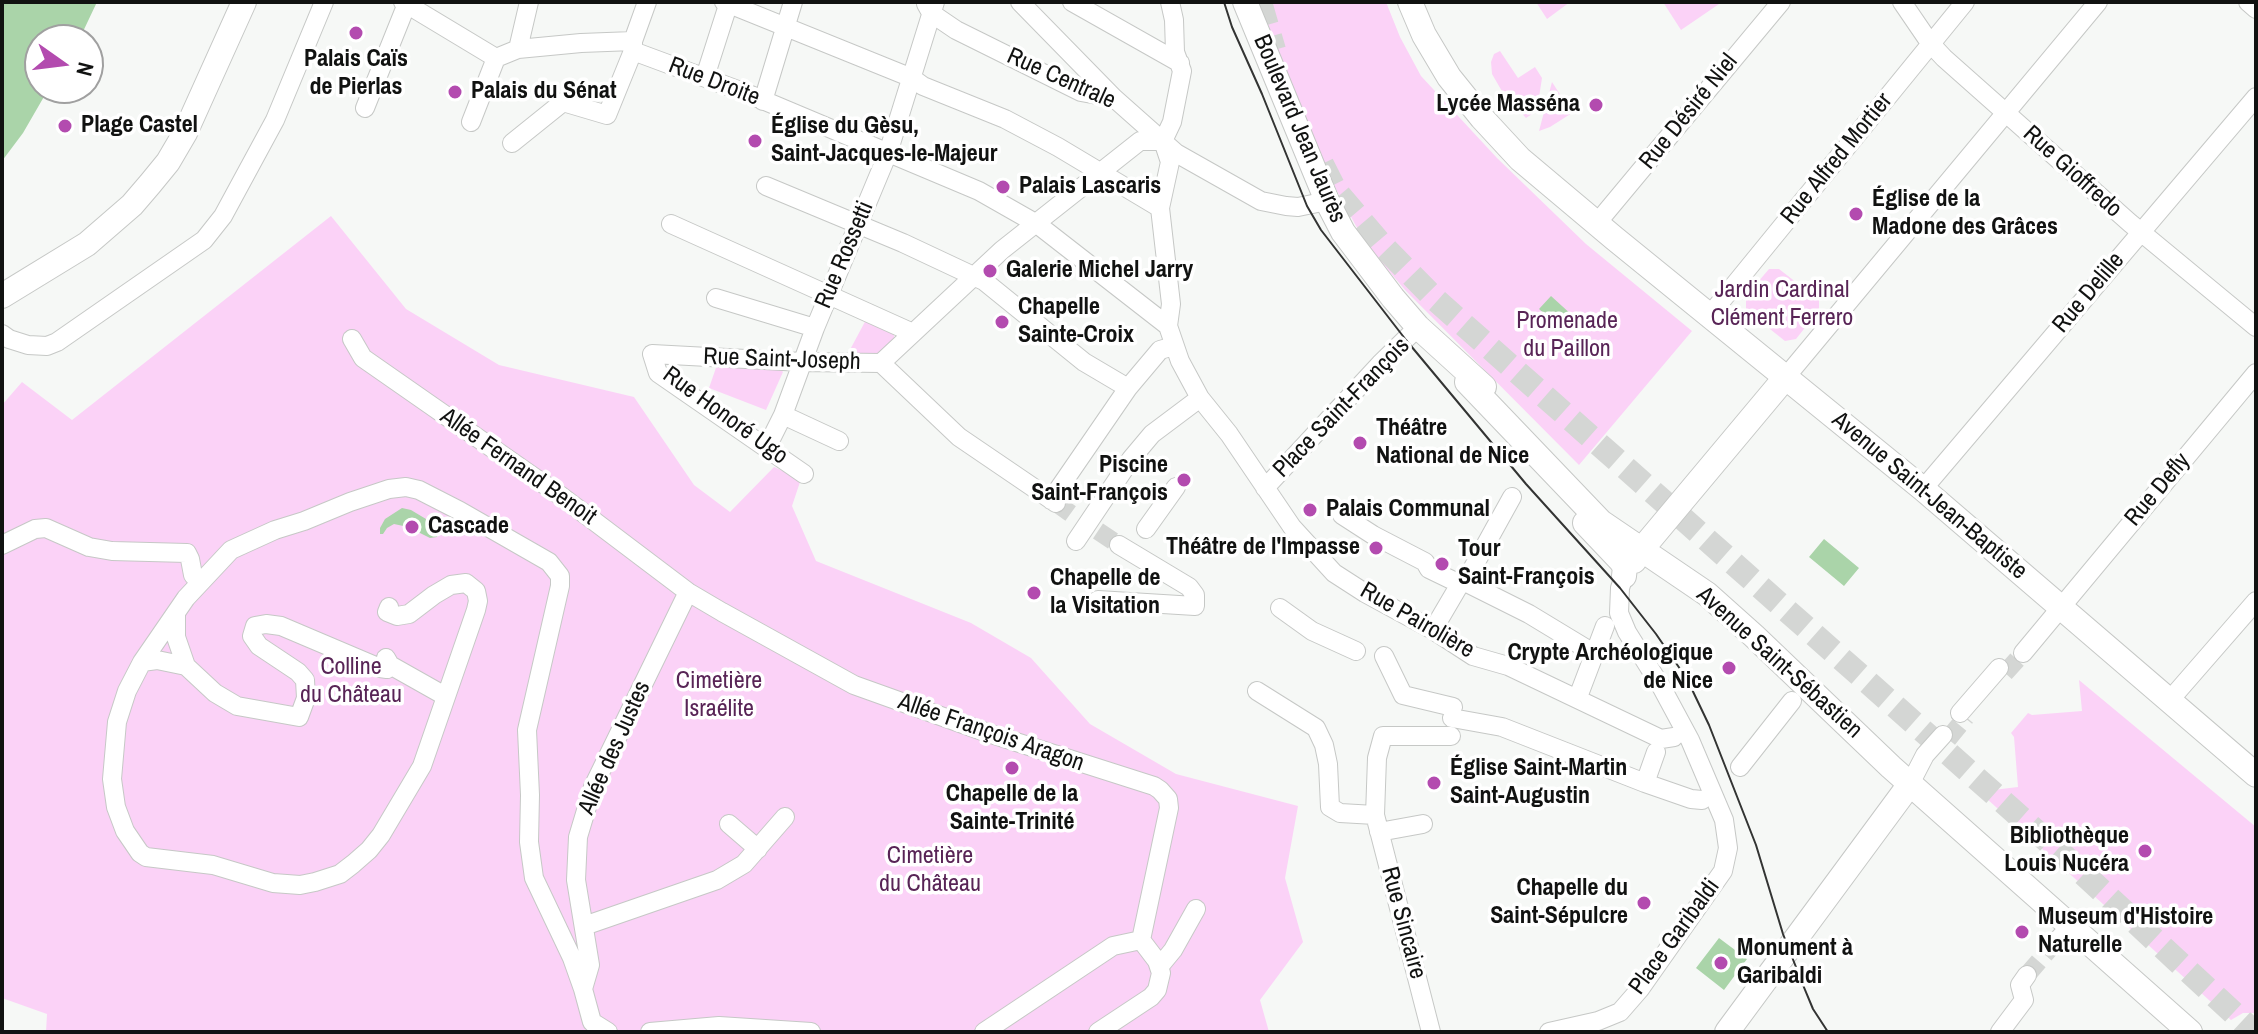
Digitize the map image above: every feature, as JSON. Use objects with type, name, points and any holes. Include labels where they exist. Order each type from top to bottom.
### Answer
[{"type":"main road","points":[[2,296],[87,244],[132,205],[150,184],[185,133],[244,2]]},
{"type":"main road","name":"Boulevard Jean Jaurès","points":[[1245,2],[1327,201],[1343,232],[1418,327],[1455,384],[1560,503],[1583,521],[1621,561],[1625,567],[1624,576]]},
{"type":"main road","name":"Avenue Saint-Jean-Baptiste","points":[[1410,2],[1440,63],[1482,118],[1520,159],[1923,489],[2256,775]]},
{"type":"main road","name":"Boulevard Jean Jaurès","points":[[1418,327],[1469,371],[1642,549]]},
{"type":"main road","points":[[1624,576],[1642,549],[1785,378]]},
{"type":"main road","points":[[1467,382],[1601,522],[1642,549]]},
{"type":"main road","points":[[1559,480],[1583,521]]},
{"type":"main road","name":"Avenue Saint-Sébastien","points":[[1642,549],[1707,594],[1731,615],[1910,784],[2190,1032]]},
{"type":"main road","points":[[1727,1032],[1910,784]]},
{"type":"street","points":[[2,334],[28,345],[47,346],[57,342],[204,240],[223,216],[275,120],[324,2]]},
{"type":"street","points":[[518,49],[529,2]]},
{"type":"street","points":[[512,143],[563,102],[607,115],[647,2]]},
{"type":"street","points":[[763,101],[793,2]]},
{"type":"street","points":[[1020,2],[1114,98]]},
{"type":"street","points":[[1072,2],[1180,63]]},
{"type":"street","points":[[1163,141],[1172,122],[1182,71],[1175,52],[1170,2]]},
{"type":"street","name":"Rue Désiré Niel","points":[[1597,223],[1781,2]]},
{"type":"street","name":"Rue Gioffredo","points":[[1902,2],[1930,43],[2005,112],[2140,232],[2256,327]]},
{"type":"street","name":"Rue Alfred Mortier","points":[[1709,316],[1965,2]]},
{"type":"street","points":[[1785,378],[2098,2]]},
{"type":"street","points":[[2248,2],[2256,9]]},
{"type":"street","points":[[705,77],[727,3],[1005,119],[1160,208]]},
{"type":"street","points":[[365,108],[405,4],[496,58]]},
{"type":"street","name":"Rue Centrale","points":[[930,6],[956,30],[1081,92],[1114,98],[1176,153],[1261,201],[1298,207],[1327,201]]},
{"type":"street","name":"Rue Rossetti","points":[[767,447],[783,415],[815,328],[888,153],[912,78],[930,6]]},
{"type":"street","points":[[471,122],[496,58],[518,49],[581,43],[633,46]]},
{"type":"street","name":"Rue Droite","points":[[633,46],[979,191],[1037,224],[1168,326]]},
{"type":"street","name":"Rue Delille","points":[[1923,489],[2140,232],[2249,118],[2256,97]]},
{"type":"street","name":"Rue Saint-Joseph","points":[[652,354],[881,363],[1002,250],[1140,141],[1163,141]]},
{"type":"street","name":"Rue Pairolière","points":[[1163,141],[1170,162],[1160,208],[1171,304],[1168,326],[1174,346],[1200,398],[1228,433],[1292,527],[1334,573],[1473,656],[1508,666],[1661,739],[1674,737]]},
{"type":"street","points":[[766,186],[903,243],[984,281],[1084,362],[1128,388]]},
{"type":"street","points":[[671,224],[913,333]]},
{"type":"street","points":[[716,298],[815,328]]},
{"type":"street","name":"Place Saint-François","points":[[1270,495],[1380,364],[1418,327]]},
{"type":"street","name":"Allée Fernand Benoit","points":[[352,339],[363,358],[548,488],[688,592]]},
{"type":"street","points":[[881,363],[959,437],[1053,501],[1128,388],[1160,350],[1174,346]]},
{"type":"street","name":"Rue Honoré Ugo","points":[[652,354],[658,373],[804,474]]},
{"type":"street","name":"Rue Defly","points":[[2020,650],[2052,620],[2060,606],[2256,373]]},
{"type":"street","points":[[1076,541],[1131,459],[1152,434],[1200,398]]},
{"type":"street","points":[[783,415],[839,441]]},
{"type":"street","points":[[387,633],[388,611],[409,614],[451,585],[466,583],[476,591],[476,610],[422,766],[393,817],[369,850],[340,874],[300,885],[284,885],[250,878],[213,865],[153,859],[140,853],[127,834],[116,807],[112,779],[117,722],[127,691],[142,662],[200,583],[231,550],[275,530],[389,489],[406,487],[433,496],[549,562],[560,576],[527,730],[529,842],[534,878],[572,958],[592,1022],[608,1032]]},
{"type":"street","points":[[1146,529],[1176,487]]},
{"type":"street","points":[[1433,630],[1512,497]]},
{"type":"street","points":[[1342,515],[1425,562],[1429,569],[1529,614],[1595,654]]},
{"type":"street","points":[[2,545],[35,529],[46,528],[89,547],[112,551],[187,553],[193,575],[200,583]]},
{"type":"street","points":[[1098,600],[1195,606],[1195,595],[1189,587],[1119,545]]},
{"type":"street","name":"Place Garibaldi","points":[[1555,1030],[1598,1021],[1620,1012],[1640,989],[1723,871],[1728,848],[1724,820],[1690,740],[1619,613],[1624,576]]},
{"type":"street","name":"Allée des Justes","points":[[585,997],[590,965],[576,880],[578,837],[585,809],[688,592]]},
{"type":"street","name":"Allée François Aragon","points":[[688,592],[854,685],[1160,790],[1168,799],[1169,808],[1141,940]]},
{"type":"street","points":[[2169,701],[2256,601]]},
{"type":"street","points":[[1280,608],[1312,631],[1356,651]]},
{"type":"street","points":[[176,613],[176,637],[186,666],[215,693],[237,706],[299,717],[306,698],[305,680],[259,646],[252,636],[255,626],[266,624],[281,626],[380,668],[387,669],[388,662],[445,696]]},
{"type":"street","points":[[1578,697],[1605,626]]},
{"type":"street","points":[[1384,656],[1403,695],[1452,720],[1502,727],[1645,783],[1702,800]]},
{"type":"street","points":[[142,662],[157,660],[186,666]]},
{"type":"street","points":[[1963,715],[2002,671]]},
{"type":"street","points":[[1257,691],[1316,728],[1326,755],[1330,807],[1340,813],[1377,823],[1423,824]]},
{"type":"street","points":[[1740,767],[1792,701]]},
{"type":"street","name":"Rue Sincaire","points":[[1431,1032],[1377,823],[1377,758],[1383,736],[1452,720]]},
{"type":"street","points":[[1910,784],[1945,737]]},
{"type":"street","points":[[1645,783],[1656,752]]},
{"type":"street","points":[[584,926],[717,880],[744,864],[785,817]]},
{"type":"street","points":[[729,824],[758,849]]},
{"type":"street","points":[[1159,967],[1173,950],[1196,909]]},
{"type":"street","points":[[2053,945],[2071,926]]},
{"type":"street","points":[[984,1032],[1113,946],[1141,940],[1159,967],[1157,990],[1098,1032]]},
{"type":"street","points":[[2000,1032],[2024,1000],[2020,985],[2027,975]]},
{"type":"street","points":[[650,1032],[719,1026],[811,1032]]},
{"type":"green space","name":"Promenade du Paillon","points":[[1259,2],[1386,2],[1421,76],[1497,158],[1586,244],[1692,331],[1579,465],[1406,291],[1376,256],[1336,189]]},
{"type":"green space","points":[[1536,2],[1570,2],[1547,19]]},
{"type":"green space","points":[[1663,2],[1722,2],[1681,30]]},
{"type":"green space","points":[[1500,51],[1518,78],[1535,67],[1542,78],[1538,104],[1526,118],[1503,93],[1492,74],[1491,62],[1494,54]]},
{"type":"green space","points":[[1552,82],[1572,113],[1539,131]]},
{"type":"green space","name":"Colline du Château","points":[[331,216],[406,309],[499,365],[634,397],[694,485],[730,512],[774,467],[801,479],[792,506],[816,561],[971,623],[1031,658],[1090,724],[1176,774],[1298,806],[1285,878],[1303,942],[1260,1000],[1269,1032],[46,1032],[47,1014],[2,998],[2,405],[22,382],[72,420]]},
{"type":"green space","name":"Jardin Cardinal Clément Ferrero","points":[[1769,269],[1779,269],[1819,300],[1819,310],[1796,339],[1785,341],[1746,310],[1746,296]]},
{"type":"green space","points":[[867,318],[894,334],[894,341],[879,356],[845,359]]},
{"type":"green space","points":[[718,362],[778,366],[783,372],[766,410],[709,388]]},
{"type":"green space","name":"Bibliothèque Louis Nucéra","points":[[2079,680],[2256,827],[2256,1013],[2243,1013],[2231,1020],[1986,798],[1985,791],[2018,787],[2014,737],[2011,733],[2028,713],[2082,711]]},
{"type":"shaded area","points":[[2,2],[97,2],[87,24],[24,24],[24,104],[40,104],[2,161]]},
{"type":"shaded area","points":[[1551,296],[1573,316],[1561,329],[1539,309]]},
{"type":"shaded area","name":"Cascade","points":[[402,508],[431,522],[439,532],[437,537],[430,538],[394,524],[380,534],[385,519]]},
{"type":"shaded area","points":[[1824,539],[1859,568],[1844,586],[1809,557]]},
{"type":"shaded area","points":[[1719,938],[1747,959],[1724,990],[1696,968]]},
{"type":"tunnel","points":[[1260,2],[1274,50]]},
{"type":"tunnel","points":[[1322,164],[1335,190],[1381,244],[1437,301],[2062,854],[2254,1032]]},
{"type":"tunnel","points":[[1056,503],[1077,518]]},
{"type":"tunnel","points":[[1098,531],[1119,545]]},
{"type":"tunnel","points":[[2005,673],[2023,653]]},
{"type":"tunnel","points":[[1948,739],[1966,717]]},
{"type":"tunnel","points":[[2027,975],[2053,945]]},
{"type":"tram line","points":[[1224,2],[1307,206],[1321,230],[1406,340],[1526,484],[1620,588],[1687,679],[1709,725],[1756,845],[1783,934],[1803,985],[1813,1009],[1828,1032]]},
{"type":"place","name":"Palais Caïs de Pierlas","points":[[356,33]]},
{"type":"place","name":"Palais du Sénat","points":[[455,92]]},
{"type":"place","name":"Lycée Masséna","points":[[1596,105]]},
{"type":"place","name":"Plage Castel","points":[[65,126]]},
{"type":"place","name":"Église du Gèsu, Saint-Jacques-le-Majeur","points":[[755,141]]},
{"type":"place","name":"Palais Lascaris","points":[[1003,187]]},
{"type":"place","name":"Église de la Madone des Grâces","points":[[1856,214]]},
{"type":"place","name":"Galerie Michel Jarry","points":[[990,271]]},
{"type":"place","name":"Chapelle Sainte-Croix","points":[[1002,322]]},
{"type":"place","name":"Théâtre National de Nice","points":[[1360,443]]},
{"type":"place","name":"Piscine Saint-François","points":[[1184,480]]},
{"type":"place","name":"Palais Communal","points":[[1310,510]]},
{"type":"place","name":"Cascade","points":[[412,527]]},
{"type":"place","name":"Théâtre de l'Impasse","points":[[1376,548]]},
{"type":"place","name":"Tour Saint-François","points":[[1442,564]]},
{"type":"place","name":"Chapelle de la Visitation","points":[[1034,593]]},
{"type":"place","name":"Crypte Archéologique de Nice","points":[[1729,668]]},
{"type":"place","name":"Chapelle de la Sainte-Trinité","points":[[1012,768]]},
{"type":"place","name":"Église Saint-Martin Saint-Augustin","points":[[1434,783]]},
{"type":"place","name":"Bibliothèque Louis Nucéra","points":[[2145,851]]},
{"type":"place","name":"Chapelle du Saint-Sépulcre","points":[[1644,903]]},
{"type":"place","name":"Museum d'Histoire Naturelle","points":[[2022,932]]},
{"type":"place","name":"Monument à Garibaldi","points":[[1721,963]]},
{"type":"park label","name":"Cimetière Israélite","points":[[719,696]]},
{"type":"park label","name":"Cimetière du Château","points":[[930,871]]}]
